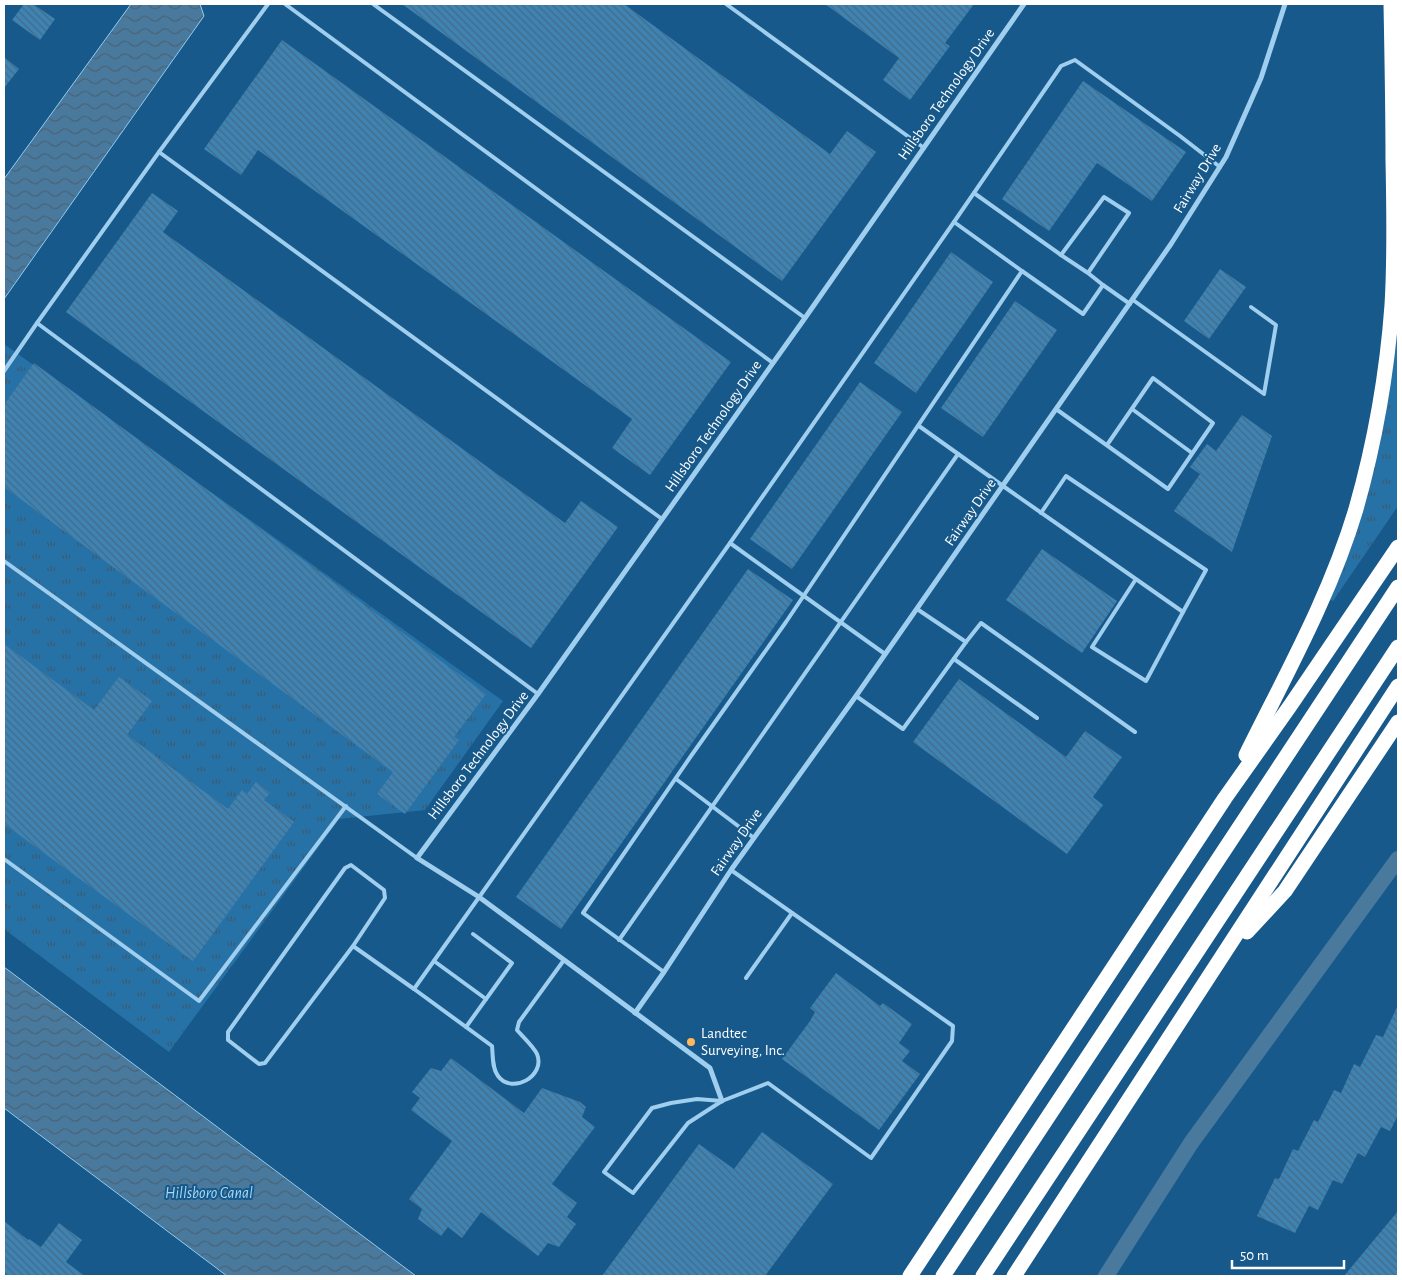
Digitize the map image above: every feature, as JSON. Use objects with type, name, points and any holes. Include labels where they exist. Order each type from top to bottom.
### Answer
[{"type":"highway","points":[[1225,798],[1303,643],[1331,580],[1355,510],[1374,438],[1385,369],[1394,264],[1391,4]]},
{"type":"highway","points":[[910,1276],[1225,798],[1290,706],[1398,546]]},
{"type":"highway","points":[[942,1276],[1398,587]]},
{"type":"highway","points":[[983,1276],[1398,647]]},
{"type":"highway","points":[[1014,1276],[1398,686]]},
{"type":"highway","points":[[1214,968],[1285,891],[1398,722]]},
{"type":"street","name":"Hillsboro Technology Drive","points":[[417,858],[538,694],[805,318],[1024,4]]},
{"type":"street","name":"Fairway Drive","points":[[635,1013],[731,870],[856,696],[1171,244],[1226,157],[1261,78],[1285,4]]},
{"type":"street","points":[[417,858],[479,897],[710,1068],[722,1102]]},
{"type":"lane","points":[[4,371],[159,152],[268,4]]},
{"type":"lane","points":[[285,4],[773,363]]},
{"type":"lane","points":[[373,4],[805,318]]},
{"type":"lane","points":[[726,4],[924,148]]},
{"type":"lane","points":[[414,989],[730,543],[1061,66],[1075,60],[1220,167]]},
{"type":"lane","points":[[159,152],[662,519]]},
{"type":"lane","points":[[974,193],[1103,285],[1131,302],[1264,394],[1276,325],[1251,307]]},
{"type":"lane","points":[[1061,255],[1104,198],[1129,214],[1088,273]]},
{"type":"lane","points":[[954,222],[1083,314],[1103,285]]},
{"type":"lane","points":[[664,972],[583,913],[804,596],[1022,272]]},
{"type":"lane","points":[[37,323],[538,694]]},
{"type":"lane","points":[[1056,409],[1106,445],[1168,488],[1213,423],[1154,378],[1106,445]]},
{"type":"lane","points":[[1132,409],[1192,453]]},
{"type":"lane","points":[[918,426],[1183,612]]},
{"type":"lane","points":[[619,940],[958,454]]},
{"type":"lane","points":[[1041,513],[1066,476],[1206,570],[1146,681],[1092,647],[1136,579]]},
{"type":"lane","points":[[730,543],[885,654]]},
{"type":"lane","points":[[4,561],[417,858]]},
{"type":"lane","points":[[917,609],[966,642]]},
{"type":"lane","points":[[856,696],[903,729],[981,623],[1136,732]]},
{"type":"lane","points":[[954,659],[1037,718]]},
{"type":"lane","points":[[676,779],[754,838]]},
{"type":"lane","points":[[4,859],[198,1001],[346,806]]},
{"type":"lane","points":[[351,865],[384,890],[385,898],[352,946],[265,1063],[259,1064],[228,1040],[228,1032],[345,868],[351,865]]},
{"type":"lane","points":[[722,1102],[697,1099],[652,1108],[604,1172],[633,1193],[688,1123],[722,1102],[768,1083],[871,1158],[952,1040],[953,1026],[731,870]]},
{"type":"lane","points":[[746,978],[792,913]]},
{"type":"lane","points":[[466,1027],[512,963],[473,934]]},
{"type":"lane","points":[[352,946],[492,1046],[493,1065],[498,1077],[508,1083],[517,1084],[526,1081],[536,1072],[539,1061],[536,1052],[517,1030],[519,1022],[564,960]]},
{"type":"lane","points":[[434,961],[486,999]]},
{"type":"green space","points":[[1398,328],[1398,506],[1333,601],[1329,599],[1385,413]]},
{"type":"green space","points":[[4,344],[503,701],[425,810],[339,819],[169,1052],[4,929]]},
{"type":"water","points":[[131,4],[200,4],[204,16],[4,299],[4,179]]},
{"type":"water","name":"Hillsboro Canal","points":[[4,967],[416,1276],[227,1276],[4,1108]]},
{"type":"building","points":[[24,4],[33,4],[55,19],[40,40],[12,20]]},
{"type":"building","points":[[402,4],[624,4],[830,154],[847,131],[876,152],[782,281]]},
{"type":"building","points":[[825,4],[974,4],[945,43],[950,46],[910,100],[883,80],[899,58]]},
{"type":"building","points":[[282,40],[731,362],[650,475],[612,448],[632,419],[258,150],[241,175],[204,149]]},
{"type":"building","points":[[4,57],[19,69],[4,88]]},
{"type":"building","points":[[1083,81],[1186,152],[1152,201],[1097,163],[1049,231],[1002,199]]},
{"type":"building","points":[[152,193],[178,211],[163,232],[565,523],[581,501],[618,527],[531,648],[66,312]]},
{"type":"building","points":[[951,252],[993,282],[916,393],[874,363]]},
{"type":"building","points":[[1220,269],[1246,287],[1209,339],[1184,321]]},
{"type":"building","points":[[1015,301],[1057,330],[983,437],[941,408]]},
{"type":"building","points":[[34,363],[486,694],[454,737],[459,740],[405,814],[377,794],[393,772],[4,487],[4,405]]},
{"type":"building","points":[[860,382],[902,412],[792,569],[750,539]]},
{"type":"building","points":[[1242,415],[1272,436],[1232,552],[1174,511],[1200,474],[1190,467],[1207,444],[1216,451]]},
{"type":"building","points":[[1042,549],[1117,601],[1082,653],[1006,600]]},
{"type":"building","points":[[748,569],[793,600],[561,929],[516,897]]},
{"type":"building","points":[[4,644],[94,710],[119,677],[152,701],[127,735],[228,809],[242,790],[247,794],[256,782],[270,793],[264,800],[294,822],[193,961],[4,824]]},
{"type":"building","points":[[959,679],[1066,757],[1085,731],[1122,757],[1093,797],[1103,805],[1067,854],[913,742]]},
{"type":"building","points":[[836,973],[880,1006],[883,1003],[912,1024],[899,1043],[910,1051],[902,1061],[920,1074],[879,1130],[782,1059],[810,1021],[815,1012],[810,1008]]},
{"type":"building","points":[[1398,1005],[1398,1115],[1390,1131],[1381,1127],[1365,1157],[1358,1153],[1342,1184],[1333,1180],[1318,1210],[1309,1206],[1295,1233],[1257,1216],[1275,1178],[1279,1179],[1293,1149],[1298,1151],[1314,1120],[1318,1122],[1334,1090],[1341,1093],[1354,1064],[1360,1067],[1376,1035],[1383,1037]]},
{"type":"building","points":[[451,1058],[524,1113],[542,1088],[580,1102],[586,1107],[582,1117],[595,1127],[552,1184],[577,1203],[567,1217],[576,1224],[559,1247],[548,1243],[538,1256],[481,1212],[462,1238],[448,1227],[441,1236],[418,1219],[422,1209],[409,1199],[452,1141],[411,1110],[420,1098],[412,1092],[431,1068],[441,1071]]},
{"type":"building","points":[[762,1132],[833,1184],[765,1276],[602,1276],[699,1144],[734,1169]]},
{"type":"building","points":[[1398,1211],[1398,1276],[1344,1276]]},
{"type":"building","points":[[4,1221],[28,1240],[41,1247],[59,1223],[82,1240],[66,1262],[85,1276],[8,1276],[4,1273]]},
{"type":"waterway","points":[[1106,1276],[1191,1143],[1398,859]]},
{"type":"place","name":"Landtec Surveying, Inc.","points":[[691,1042]]}]
